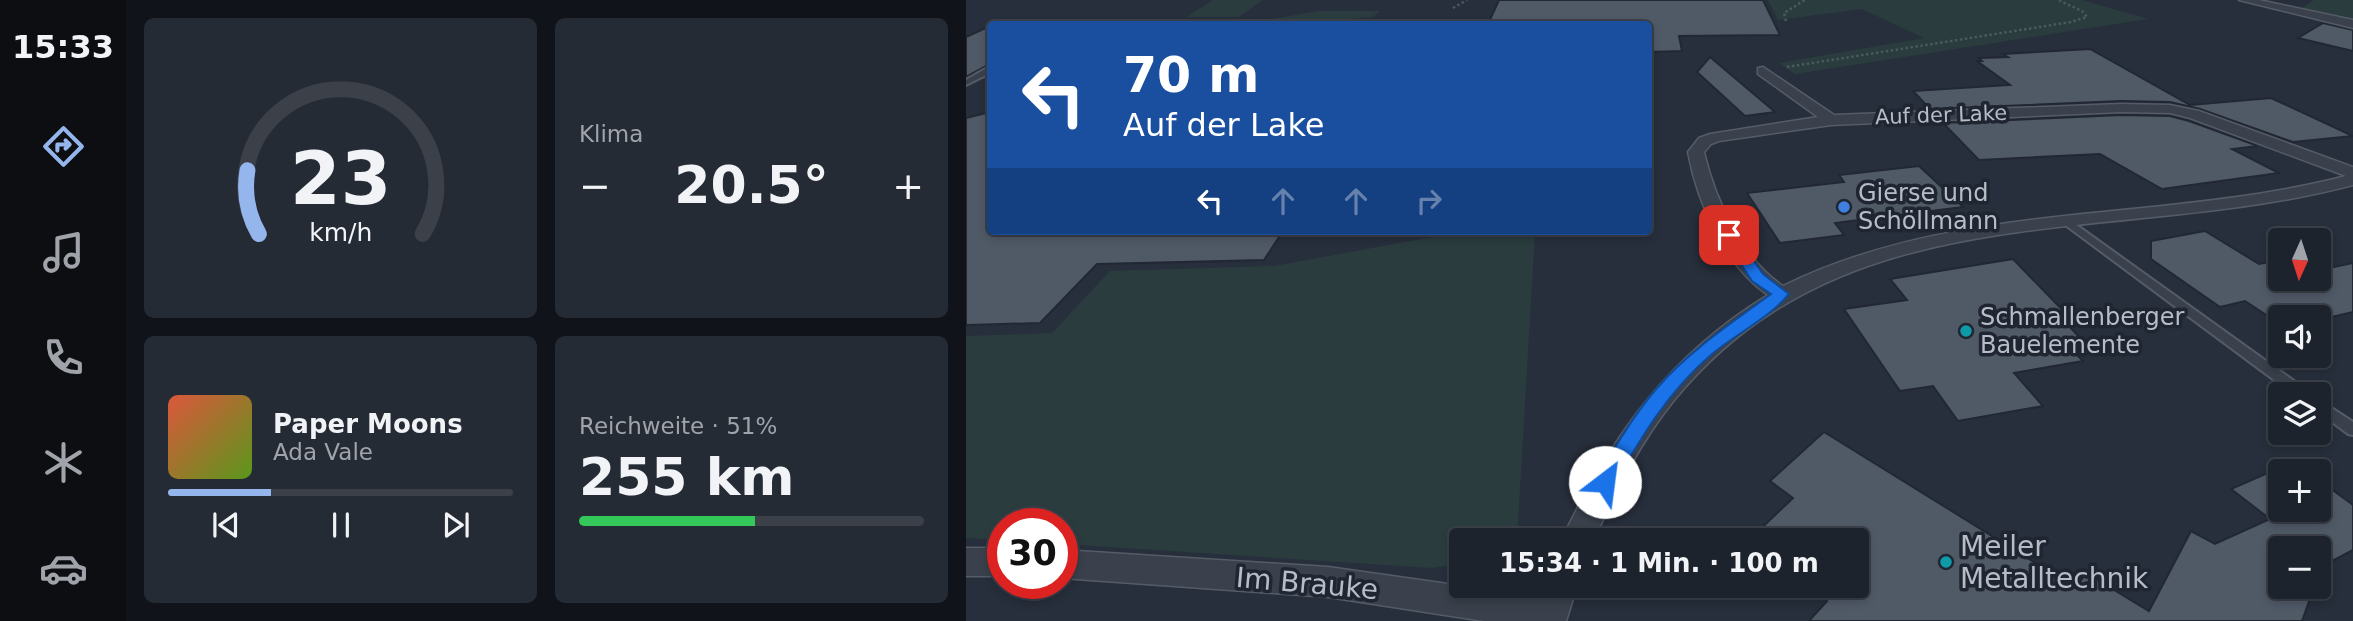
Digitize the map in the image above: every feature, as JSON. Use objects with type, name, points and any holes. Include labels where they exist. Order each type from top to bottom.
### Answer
[{"type":"street","points":[[2244,0],[2353,23]]},
{"type":"street","points":[[2286,10],[2298,0]]},
{"type":"street","points":[[1765,72],[1830,120]]},
{"type":"street","name":"Auf der Lake","points":[[1781,294],[1757,277],[1729,235],[1697,162],[1696,152],[1705,141],[1716,137],[1830,120],[2121,108],[2170,109],[2194,114],[2353,173]]},
{"type":"street","points":[[1583,528],[1618,459],[1665,391],[1704,352],[1781,294],[1852,263],[1903,247],[1963,235],[2271,199],[2353,180]]},
{"type":"street","points":[[966,562],[987,562]]},
{"type":"street","name":"Im Brauke","points":[[1078,565],[1328,582],[1553,608]]},
{"type":"lane","points":[[966,83],[987,72]]},
{"type":"lane","points":[[2068,222],[2287,382]]},
{"type":"lane","points":[[2331,414],[2353,430]]},
{"type":"path","points":[[1453,8],[1466,0]]},
{"type":"path","points":[[1786,22],[1784,13],[1805,0]]},
{"type":"path","points":[[1765,72],[1820,60],[2071,22],[2087,17],[2082,11],[2058,0]]},
{"type":"shaded area","points":[[1213,0],[1263,0],[1239,17],[1186,17]]},
{"type":"shaded area","points":[[1768,0],[2082,0],[2148,19],[1795,74],[1779,63],[1924,38],[1862,9],[1778,20]]},
{"type":"shaded area","points":[[2314,0],[2353,0],[2353,22],[2300,9]]},
{"type":"shaded area","points":[[1319,11],[1380,11],[1373,17],[1330,21],[1265,20]]},
{"type":"shaded area","points":[[1443,235],[1535,235],[1518,528],[1449,528],[1449,565],[1432,568],[1078,545],[1078,508],[987,508],[987,539],[966,538],[966,336],[1052,333],[1110,271],[1274,266]]},
{"type":"building","points":[[1499,0],[1763,0],[1780,35],[1679,36],[1682,51],[1652,52],[1652,21],[1489,21]]},
{"type":"building","points":[[2323,23],[2353,30],[2353,51],[2298,38]]},
{"type":"building","points":[[987,27],[987,66],[966,77],[966,37]]},
{"type":"building","points":[[2090,49],[2190,105],[2271,98],[2353,136],[2293,142],[2200,109],[2170,102],[2121,101],[1930,109],[1913,91],[2010,85],[1977,61],[1982,61],[1979,58]]},
{"type":"building","points":[[1710,57],[1775,112],[1745,116],[1697,72]]},
{"type":"building","points":[[987,113],[987,235],[1280,235],[1264,260],[1097,264],[1040,323],[966,325],[966,118]]},
{"type":"building","points":[[2121,115],[2170,116],[2258,146],[2232,149],[2279,173],[2162,189],[2100,154],[1979,160],[1943,123]]},
{"type":"building","points":[[1919,166],[1963,207],[1835,223],[1844,235],[1780,243],[1747,193],[1844,182],[1839,175]]},
{"type":"building","points":[[2205,231],[2259,264],[2268,262],[2268,291],[2331,291],[2331,268],[2353,263],[2353,312],[2331,317],[2331,305],[2268,305],[2268,316],[2245,301],[2220,307],[2151,259],[2151,241]]},
{"type":"building","name":"Schmallenberger Bauelemente","points":[[2013,259],[2074,322],[2066,323],[2081,339],[2063,341],[2083,361],[2014,373],[2043,406],[1958,421],[1933,386],[1900,391],[1844,309],[1907,300],[1890,279]]},
{"type":"building","name":"Meiler Metalltechnik","points":[[1824,432],[2076,588],[2086,573],[2149,611],[2191,531],[2215,544],[2268,520],[2331,522],[2331,489],[2353,505],[2353,550],[2331,562],[2331,536],[2268,536],[2268,599],[2310,599],[2302,621],[1809,621],[1827,601],[1823,598],[1869,598],[1869,528],[1762,528],[1793,498],[1770,481]]},
{"type":"building","name":"Meiler Metalltechnik","points":[[2268,473],[2268,517],[2231,489]]},
{"type":"place","name":"Gierse und Schöllmann","points":[[1844,207]]},
{"type":"place","name":"Schmallenberger Bauelemente","points":[[1966,331]]},
{"type":"place","name":"Meiler Metalltechnik","points":[[1946,562]]},
{"type":"route","points":[[1605,482],[1641,422],[1665,391],[1704,352],[1781,294],[1757,277],[1729,235]]}]
